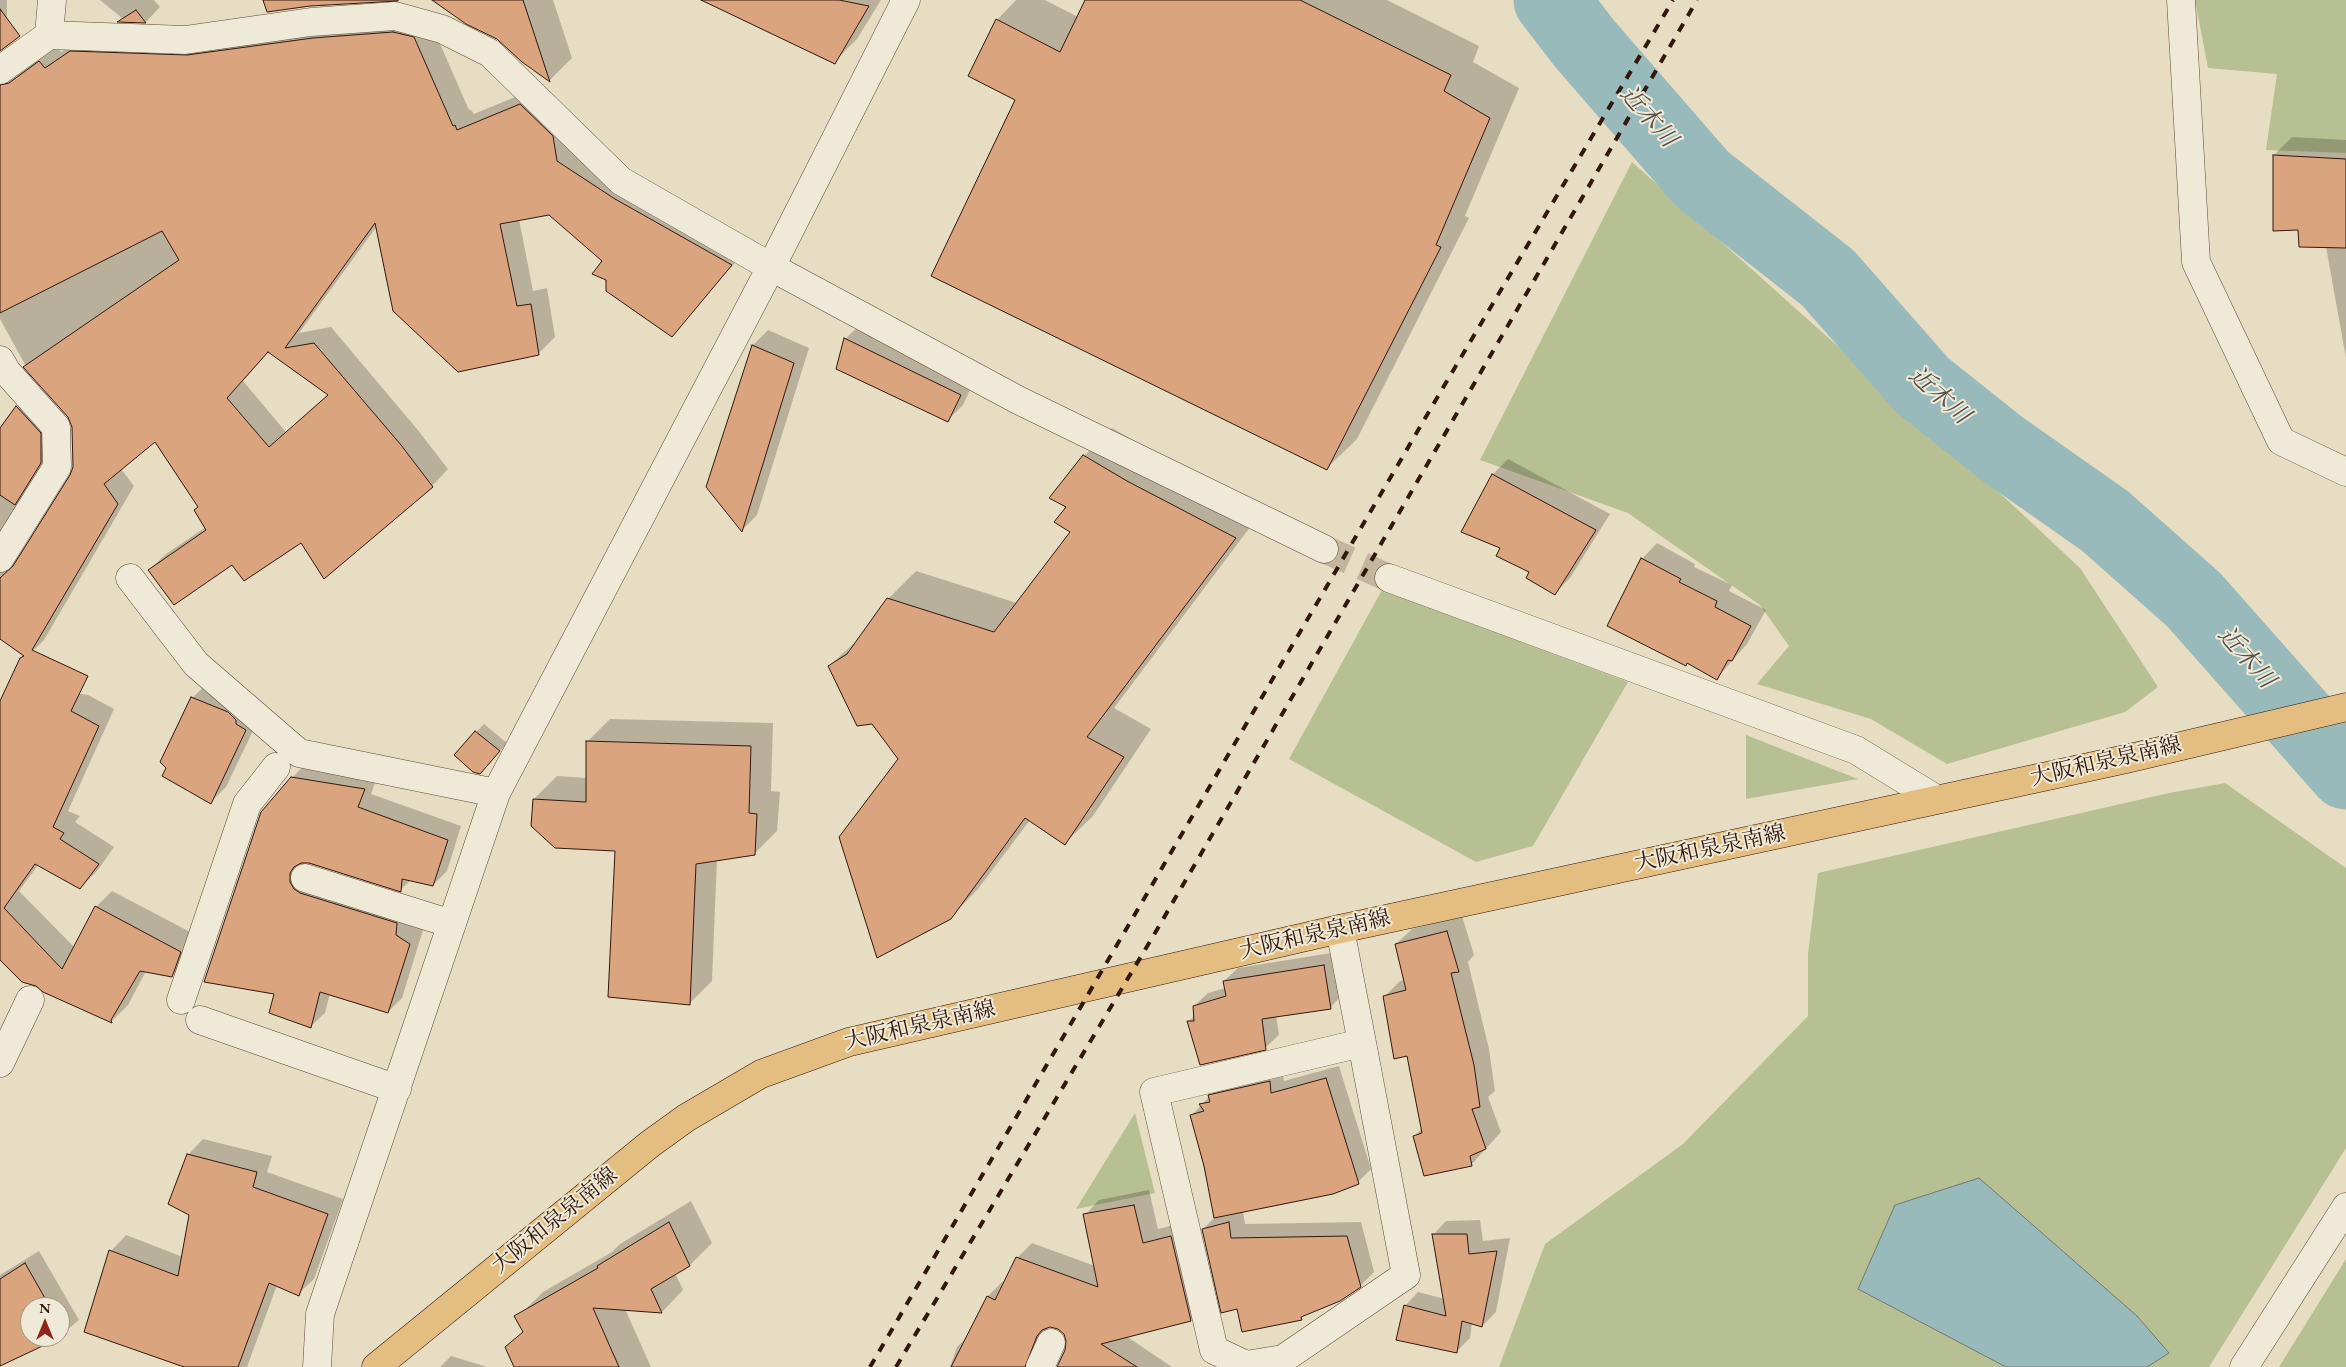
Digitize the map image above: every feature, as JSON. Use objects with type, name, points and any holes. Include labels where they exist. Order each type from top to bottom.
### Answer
[{"type":"main road","name":"大阪和泉泉南線","points":[[376,1367],[650,1144],[720,1097],[761,1074],[849,1042],[1340,929],[2126,759],[2346,707]]},
{"type":"street","points":[[50,36],[52,0]]},
{"type":"street","points":[[317,1367],[320,1314],[496,792],[771,267],[906,0]]},
{"type":"street","points":[[2181,0],[2196,262],[2281,441],[2346,472]]},
{"type":"street","points":[[0,70],[50,36],[185,40],[392,8],[442,29],[490,53],[621,181],[771,267],[1018,400],[1324,549]]},
{"type":"street","points":[[0,360],[7,372],[56,428],[57,468],[0,558]]},
{"type":"street","points":[[130,578],[196,664],[299,753],[496,792]]},
{"type":"street","points":[[1389,578],[1856,750],[1936,799]]},
{"type":"street","points":[[181,1000],[247,804],[276,767]]},
{"type":"street","points":[[305,878],[452,924]]},
{"type":"street","points":[[1340,929],[1362,1043],[1406,1275],[1284,1359],[1246,1365],[1214,1350],[1154,1092],[1362,1043]]},
{"type":"street","points":[[0,1063],[30,1000]]},
{"type":"street","points":[[200,1020],[396,1089]]},
{"type":"street","points":[[2244,1367],[2346,1207]]},
{"type":"street","points":[[1040,1367],[1051,1342]]},
{"type":"green space","points":[[2195,0],[2346,0],[2346,153],[2266,150],[2277,74],[2208,68]]},
{"type":"green space","points":[[1632,162],[1957,453],[2080,568],[2158,687],[2125,712],[1947,764],[1871,719],[1757,684],[1789,646],[1760,605],[1628,513],[1480,460]]},
{"type":"green space","points":[[1382,590],[1628,682],[1533,846],[1476,862],[1289,759]]},
{"type":"green space","points":[[1746,735],[1858,779],[1746,799]]},
{"type":"green space","points":[[2225,783],[2346,868],[2346,1148],[2209,1367],[1499,1367],[1545,1244],[1683,1144],[1808,1016],[1808,954],[1818,873],[2169,793]]},
{"type":"green space","points":[[1135,1113],[1155,1193],[1076,1209]]},
{"type":"green space","points":[[2346,1259],[2346,1367],[2279,1367]]},
{"type":"water","points":[[1979,1178],[2137,1316],[2169,1353],[2147,1367],[2006,1367],[1858,1289],[1895,1205]]},
{"type":"building","points":[[263,0],[398,1],[310,6],[267,12]]},
{"type":"building","points":[[432,0],[523,0],[550,82],[522,62],[497,39],[466,24]]},
{"type":"building","points":[[701,0],[839,0],[869,6],[835,64]]},
{"type":"building","points":[[1085,0],[1300,0],[1451,75],[1444,91],[1490,118],[1436,245],[1441,247],[1327,470],[931,276],[1015,100],[968,76],[996,19],[1060,52]]},
{"type":"building","points":[[0,9],[20,36],[0,51]]},
{"type":"building","points":[[136,10],[146,23],[117,22]]},
{"type":"building","points":[[393,32],[414,37],[453,126],[455,125],[457,130],[520,104],[553,136],[557,161],[615,199],[732,265],[672,337],[606,291],[606,280],[592,274],[602,261],[549,215],[500,224],[517,306],[531,304],[539,355],[458,372],[393,311],[375,223],[285,348],[314,343],[401,445],[433,487],[324,579],[301,543],[244,581],[232,565],[174,605],[148,570],[206,530],[194,510],[198,507],[155,442],[104,484],[118,504],[32,650],[88,676],[71,711],[99,726],[53,827],[64,833],[60,839],[99,864],[80,889],[35,864],[4,908],[62,969],[95,906],[181,952],[172,977],[140,971],[111,1020],[112,1023],[43,992],[36,986],[22,982],[0,960],[0,701],[20,658],[24,656],[0,639],[0,578],[13,566],[70,475],[73,467],[72,427],[68,417],[23,367],[179,260],[162,231],[0,313],[0,85],[9,83],[39,61],[45,68],[70,51],[187,55],[313,38]],"holes":[[[268,352],[328,395],[269,447],[227,398]]]},
{"type":"building","points":[[2273,155],[2346,159],[2346,248],[2299,247],[2298,230],[2273,231]]},
{"type":"building","points":[[844,338],[961,395],[948,422],[836,369]]},
{"type":"building","points":[[752,345],[794,363],[742,532],[706,487]]},
{"type":"building","points":[[16,406],[41,433],[41,463],[15,505],[0,495],[0,428]]},
{"type":"building","points":[[1083,455],[1127,481],[1236,538],[1087,737],[1124,757],[1065,845],[1025,818],[951,919],[877,958],[839,837],[898,759],[872,724],[857,726],[828,666],[847,654],[887,598],[994,632],[1070,532],[1054,522],[1066,507],[1049,498]]},
{"type":"building","points":[[1492,474],[1596,530],[1555,595],[1526,578],[1529,572],[1496,556],[1500,548],[1461,532]]},
{"type":"building","points":[[1641,558],[1681,579],[1679,582],[1717,601],[1715,607],[1751,626],[1732,661],[1728,660],[1717,680],[1687,663],[1686,666],[1607,626]]},
{"type":"building","points":[[191,697],[228,712],[236,720],[236,724],[246,730],[211,804],[162,776],[166,768],[160,762]]},
{"type":"building","points":[[475,731],[500,751],[480,774],[473,772],[454,755]]},
{"type":"building","points":[[586,741],[751,746],[749,813],[757,814],[755,855],[696,864],[690,1005],[608,997],[615,851],[555,848],[531,826],[533,799],[586,802]]},
{"type":"building","points":[[291,777],[365,789],[358,807],[448,840],[433,886],[402,879],[401,892],[309,863],[301,863],[294,867],[290,873],[290,882],[294,889],[300,893],[397,923],[396,935],[410,944],[388,1013],[320,992],[311,1028],[269,1013],[274,994],[204,982],[261,812]]},
{"type":"building","points":[[1447,931],[1459,972],[1451,973],[1474,1065],[1480,1107],[1472,1109],[1486,1149],[1470,1156],[1472,1166],[1424,1176],[1413,1136],[1422,1133],[1407,1056],[1394,1059],[1383,996],[1406,990],[1395,944]]},
{"type":"building","points":[[1324,965],[1331,1009],[1262,1019],[1266,1050],[1200,1065],[1187,1021],[1194,1021],[1193,1006],[1226,996],[1223,981]]},
{"type":"building","points":[[1326,1078],[1359,1184],[1333,1194],[1214,1218],[1204,1166],[1190,1115],[1204,1111],[1199,1104],[1210,1102],[1208,1095],[1270,1081],[1271,1093]]},
{"type":"building","points":[[187,1154],[257,1172],[253,1187],[328,1214],[299,1296],[269,1283],[238,1367],[184,1367],[84,1332],[109,1250],[178,1276],[189,1215],[168,1204]]},
{"type":"building","points":[[1134,1205],[1143,1243],[1171,1236],[1191,1321],[1101,1344],[1137,1367],[1057,1367],[1065,1350],[1066,1341],[1064,1334],[1058,1329],[1050,1327],[1042,1330],[1037,1336],[1025,1367],[951,1367],[987,1296],[995,1300],[1016,1257],[1098,1287],[1083,1214]]},
{"type":"building","points":[[669,1222],[690,1266],[651,1289],[662,1313],[593,1308],[619,1367],[514,1367],[505,1347],[523,1332],[514,1316],[598,1268],[597,1266]]},
{"type":"building","points":[[1229,1222],[1231,1238],[1347,1236],[1361,1287],[1340,1301],[1301,1317],[1302,1320],[1242,1332],[1237,1309],[1221,1313],[1202,1229]]},
{"type":"building","points":[[1432,1234],[1467,1234],[1469,1254],[1497,1251],[1482,1327],[1462,1321],[1457,1353],[1396,1340],[1404,1305],[1446,1316]]},
{"type":"building","points":[[25,1263],[44,1297],[20,1297],[20,1347],[40,1347],[0,1366],[0,1279]]},
{"type":"waterway","name":"近木川","points":[[1551,0],[1584,43],[1702,179],[1828,278],[1922,385],[2001,448],[2105,521],[2194,600],[2346,772]]},
{"type":"tunnel","points":[[1324,549],[1389,578]]},
{"type":"railway","points":[[870,1367],[1444,386],[1673,0]]},
{"type":"railway","points":[[896,1367],[1155,933],[1697,0]]}]
